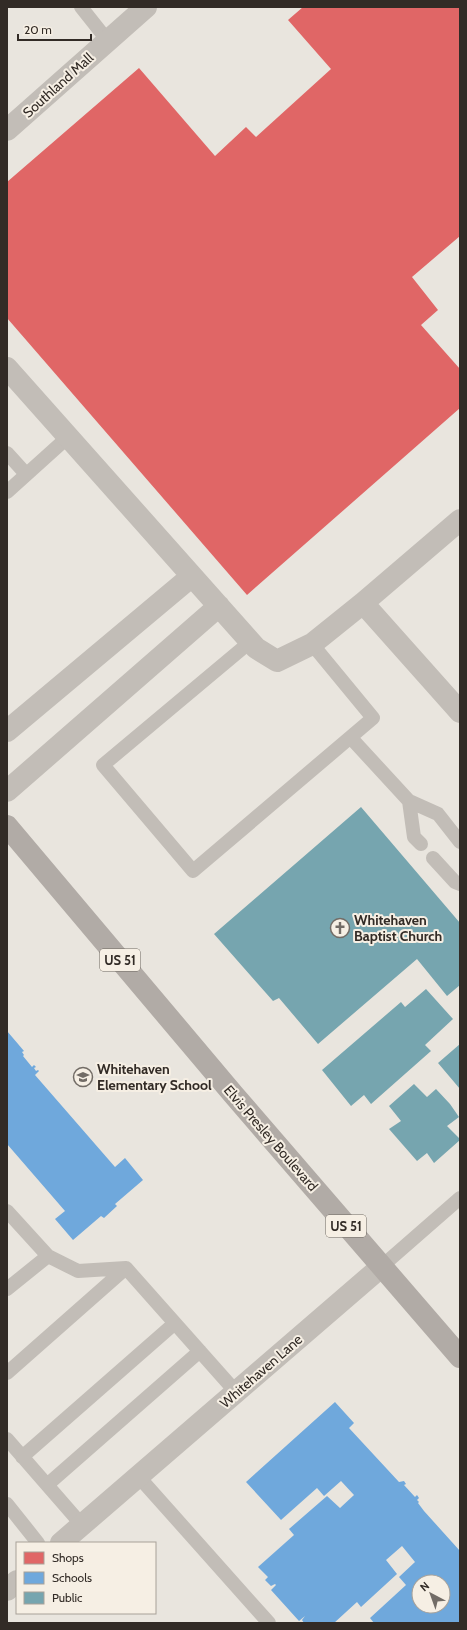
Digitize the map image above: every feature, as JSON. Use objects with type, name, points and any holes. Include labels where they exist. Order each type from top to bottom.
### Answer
[{"type":"main road","name":"Elvis Presley Boulevard","points":[[7,826],[381,1267],[460,1357]]},
{"type":"street","name":"Southland Mall","points":[[7,130],[108,40],[140,9]]},
{"type":"street","points":[[7,368],[250,642],[256,648],[277,661],[312,644],[363,603],[460,520]]},
{"type":"street","points":[[7,731],[192,576]]},
{"type":"street","points":[[363,603],[460,712]]},
{"type":"street","points":[[7,791],[219,606]]},
{"type":"street","name":"Whitehaven Lane","points":[[62,1542],[381,1267]]},
{"type":"street","points":[[7,1590],[16,1582]]},
{"type":"lane","points":[[81,7],[108,40]]},
{"type":"lane","points":[[7,492],[68,436]]},
{"type":"lane","points":[[7,453],[26,474]]},
{"type":"lane","points":[[250,642],[103,765],[193,871],[373,718],[312,644]]},
{"type":"lane","points":[[351,738],[408,801],[438,814],[460,842]]},
{"type":"lane","points":[[408,801],[414,837],[421,844]]},
{"type":"lane","points":[[433,858],[455,882],[460,884]]},
{"type":"lane","name":"Whitehaven Lane","points":[[381,1267],[460,1198]]},
{"type":"lane","points":[[7,1211],[48,1256],[78,1271],[126,1268]]},
{"type":"lane","points":[[7,1289],[48,1256]]},
{"type":"lane","points":[[126,1268],[236,1392]]},
{"type":"lane","points":[[7,1373],[126,1268]]},
{"type":"lane","points":[[22,1457],[175,1323]]},
{"type":"lane","points":[[47,1485],[202,1353]]},
{"type":"lane","points":[[7,1439],[82,1525]]},
{"type":"lane","points":[[138,1476],[269,1623]]},
{"type":"lane","points":[[7,1504],[37,1542]]},
{"type":"building: Shops","points":[[303,7],[460,7],[460,236],[412,277],[438,310],[421,325],[460,369],[460,408],[247,595],[7,318],[7,182],[139,68],[215,156],[246,127],[256,137],[331,69],[288,20]]},
{"type":"building: Schools","points":[[7,1031],[24,1051],[22,1052],[24,1055],[23,1056],[32,1067],[34,1065],[36,1067],[34,1068],[36,1071],[39,1071],[35,1075],[115,1167],[125,1158],[143,1180],[115,1204],[117,1206],[104,1218],[101,1216],[73,1240],[55,1219],[65,1211],[7,1144]]},
{"type":"building: Schools","points":[[335,1402],[354,1423],[349,1428],[399,1482],[404,1481],[406,1484],[404,1485],[415,1497],[417,1495],[419,1498],[417,1500],[419,1502],[418,1503],[424,1511],[460,1551],[460,1623],[374,1623],[370,1618],[406,1585],[399,1577],[415,1562],[402,1546],[386,1560],[397,1574],[361,1607],[357,1602],[334,1623],[304,1623],[302,1620],[305,1616],[299,1621],[271,1590],[276,1585],[271,1586],[265,1580],[268,1577],[258,1567],[294,1535],[289,1529],[327,1496],[340,1508],[354,1495],[341,1481],[324,1496],[317,1488],[281,1520],[246,1482]]},
{"type":"building: Public","name":"Whitehaven Baptist Church","points":[[361,807],[460,923],[460,985],[447,996],[417,959],[318,1044],[279,998],[273,1001],[214,934]]},
{"type":"building: Public","points":[[426,989],[453,1019],[425,1045],[431,1051],[371,1104],[364,1095],[351,1106],[322,1070],[401,1002],[405,1007]]},
{"type":"building: Public","points":[[460,1044],[460,1089],[438,1063]]},
{"type":"building: Public","points":[[414,1084],[427,1097],[436,1089],[450,1104],[459,1117],[447,1126],[460,1140],[434,1163],[427,1153],[417,1161],[389,1129],[401,1121],[389,1106]]},
{"type":"place","name":"Whitehaven Baptist Church","points":[[340,928]]},
{"type":"place","name":"Whitehaven Elementary School","points":[[83,1077]]}]
